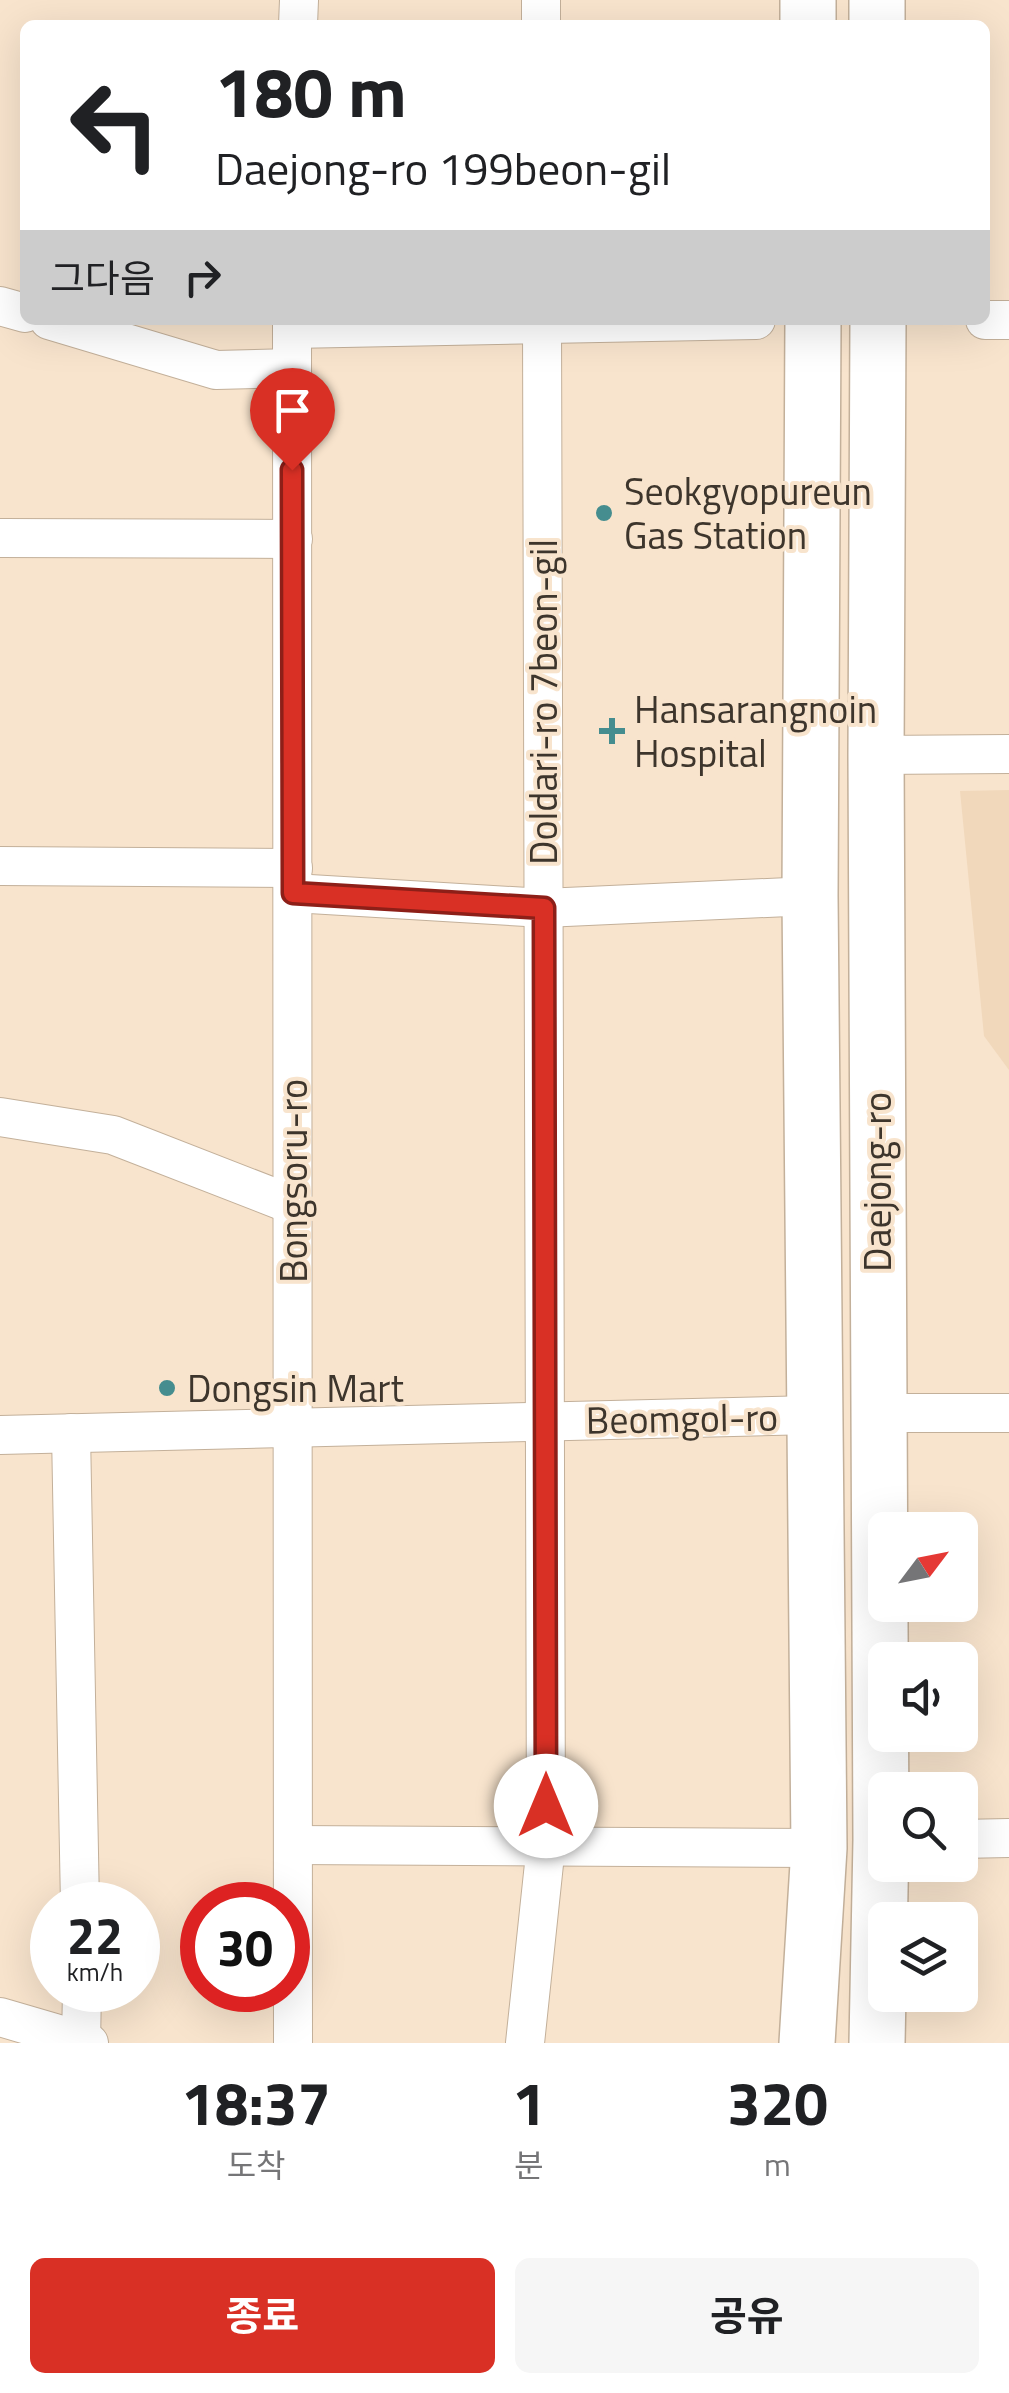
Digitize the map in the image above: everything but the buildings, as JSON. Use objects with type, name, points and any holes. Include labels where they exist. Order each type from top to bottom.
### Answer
[{"type":"main road","name":"Daejong-ro","points":[[806,2043],[819,1848],[810,896],[813,325]]},
{"type":"main road","name":"Daejong-ro","points":[[878,325],[876,755],[882,1772]]},
{"type":"main road","name":"Daejong-ro","points":[[877,2043],[882,1882]]},
{"type":"street","points":[[65,325],[216,370],[292,368]]},
{"type":"street","name":"Bongsoru-ro","points":[[292,325],[293,2043]]},
{"type":"street","name":"Doldari-ro 7beon-gil","points":[[524,2043],[546,1845],[542,325]]},
{"type":"street","points":[[0,538],[292,538]]},
{"type":"street","points":[[876,755],[1009,754]]},
{"type":"street","points":[[0,866],[293,880],[544,908],[810,896]]},
{"type":"street","points":[[0,1117],[113,1135],[293,1205]]},
{"type":"street","points":[[878,1412],[1009,1413]]},
{"type":"street","name":"Beomgol-ro","points":[[0,1435],[813,1415]]},
{"type":"street","points":[[72,1433],[80,1882]]},
{"type":"street","points":[[978,1839],[1009,1838]]},
{"type":"street","points":[[293,1845],[819,1848]]},
{"type":"street","points":[[0,2018],[84,2042],[83,2012]]},
{"type":"shaded area","points":[[1009,790],[1009,1070],[984,1036],[960,791]]},
{"type":"place","name":"Seokgyopureun Gas Station","points":[[604,513]]},
{"type":"place","name":"Hansarangnoin Hospital","points":[[612,731]]},
{"type":"place","name":"Dongsin Mart","points":[[167,1388]]},
{"type":"route","points":[[292,470],[293,893],[544,908],[546,1806]]}]
